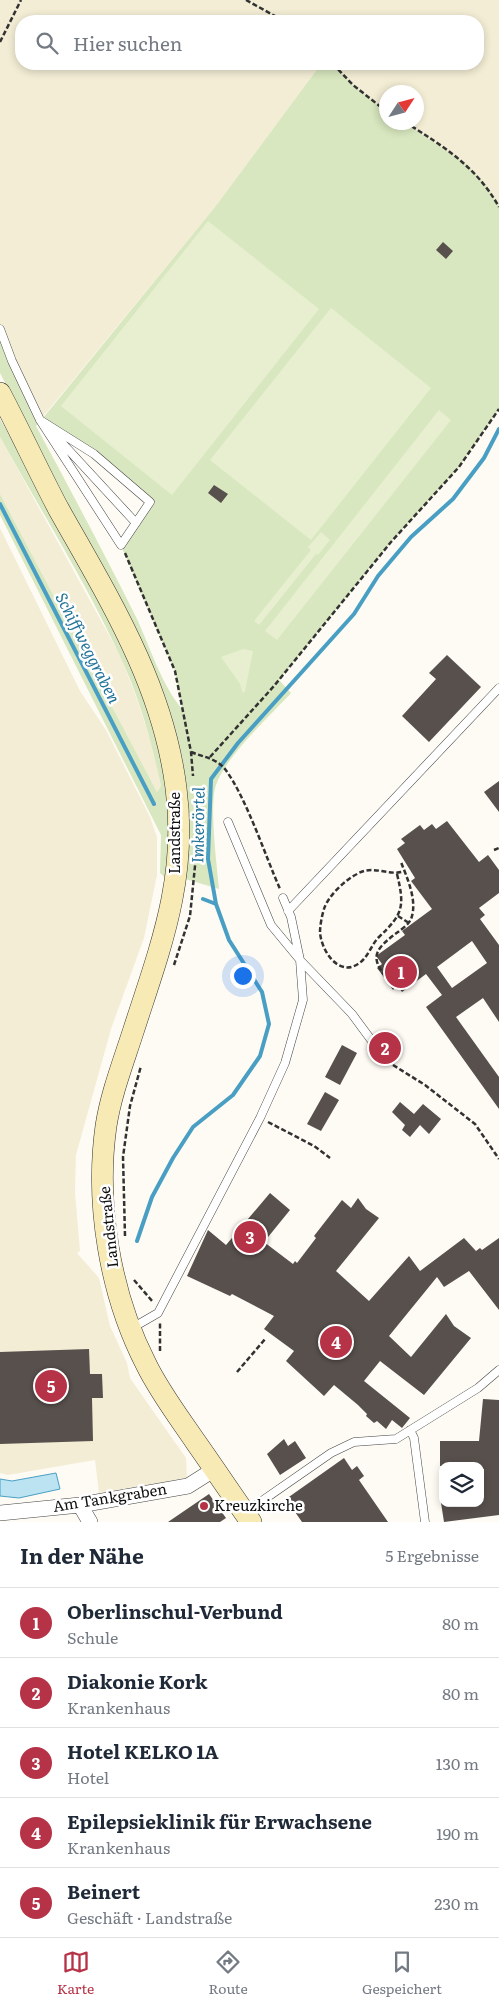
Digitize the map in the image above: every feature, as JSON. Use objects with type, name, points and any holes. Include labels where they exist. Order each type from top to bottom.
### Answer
[{"type":"main road","name":"Landstraße","points":[[0,394],[46,486],[136,648],[161,717],[176,787],[178,841],[171,907],[165,936],[122,1063],[106,1129],[104,1208],[115,1280],[130,1329],[147,1368],[248,1517]]},
{"type":"street","name":"Am Tankgraben","points":[[0,1513],[80,1504],[188,1486],[215,1470]]},
{"type":"street","points":[[80,1504],[90,1522]]},
{"type":"lane","points":[[0,329],[12,361],[40,420],[121,545],[150,502],[94,454],[40,420]]},
{"type":"lane","points":[[40,420],[136,523]]},
{"type":"lane","points":[[288,911],[499,688]]},
{"type":"lane","points":[[228,822],[271,925],[300,960],[336,995],[386,1060]]},
{"type":"lane","points":[[130,1329],[158,1316],[260,1118],[285,1063],[303,1000],[300,960],[283,898]]},
{"type":"lane","points":[[248,1517],[343,1446],[354,1442],[396,1439],[478,1388],[499,1370]]},
{"type":"lane","points":[[410,1430],[414,1438],[425,1522]]},
{"type":"path","points":[[0,42],[21,0]]},
{"type":"path","points":[[246,0],[273,15]]},
{"type":"path","points":[[338,70],[352,85],[379,106]]},
{"type":"path","points":[[417,130],[465,163],[488,187],[499,207]]},
{"type":"path","points":[[210,757],[274,686],[391,542],[459,466],[499,409]]},
{"type":"path","points":[[121,545],[175,671],[191,752],[193,778]]},
{"type":"path","points":[[191,752],[210,757],[224,768],[242,802],[283,898]]},
{"type":"path","points":[[494,850],[499,848]]},
{"type":"path","points":[[172,970],[190,916],[196,855]]},
{"type":"path","points":[[394,989],[379,968],[376,956],[379,946],[409,923],[414,908],[401,862]]},
{"type":"path","points":[[397,874],[401,899],[398,916],[388,930],[373,944],[360,964],[348,968],[336,964],[330,958],[320,932],[324,908],[346,882],[358,873],[370,869],[379,869],[397,874],[405,871]]},
{"type":"path","points":[[398,916],[409,923]]},
{"type":"path","points":[[126,1239],[123,1157],[130,1106],[143,1059]]},
{"type":"path","points":[[386,1060],[425,1085],[475,1124],[499,1159]]},
{"type":"path","points":[[260,1118],[314,1146],[330,1158]]},
{"type":"path","points":[[132,1275],[154,1302],[158,1316],[159,1357],[147,1368]]},
{"type":"path","points":[[237,1372],[266,1338]]},
{"type":"shaded area","points":[[0,0],[499,0],[499,207],[488,187],[465,163],[416,130],[424,130],[424,85],[379,85],[379,105],[353,85],[339,70],[484,70],[484,15],[15,15],[15,70],[317,70],[215,207],[42,418],[0,329]]},
{"type":"shaded area","points":[[0,437],[121,657],[155,755],[161,786],[157,792],[0,494]]},
{"type":"shaded area","points":[[0,528],[80,691],[106,730],[150,817],[157,837],[157,875],[144,938],[111,1029],[76,1155],[75,1192],[80,1251],[77,1253],[99,1278],[110,1326],[127,1363],[130,1378],[186,1458],[187,1478],[99,1493],[95,1460],[8,1475],[0,1473]]},
{"type":"green space","points":[[317,70],[339,70],[353,85],[379,105],[379,130],[416,130],[465,163],[488,187],[499,207],[499,409],[459,467],[391,542],[279,680],[291,693],[238,749],[221,774],[216,785],[213,807],[219,889],[182,878],[183,786],[93,553],[0,373],[0,329],[43,418],[215,207]],"holes":[[[42,419],[150,501],[122,548],[175,671],[182,709],[161,676],[135,615],[36,426]]]},
{"type":"green space","points":[[208,221],[319,309],[172,495],[61,406]]},
{"type":"green space","points":[[331,308],[431,388],[311,540],[210,460]]},
{"type":"green space","points":[[439,410],[451,420],[277,640],[265,631]]},
{"type":"green space","points":[[0,419],[129,651],[161,744],[170,814],[167,879],[160,873],[161,835],[0,515],[0,494],[157,792],[161,786],[149,736],[133,687],[92,600],[0,437]]},
{"type":"green space","points":[[321,532],[330,540],[318,555],[316,554],[259,625],[254,621],[311,550],[308,547]]},
{"type":"green space","points":[[243,649],[253,651],[243,693],[240,684],[221,657]]},
{"type":"water","points":[[56,1473],[60,1489],[19,1498],[0,1496],[0,1479],[12,1481]]},
{"type":"building","points":[[443,242],[453,251],[446,259],[436,250]]},
{"type":"building","points":[[214,485],[228,494],[221,503],[208,493]]},
{"type":"building","points":[[447,655],[481,687],[429,742],[402,716],[436,679],[429,673]]},
{"type":"building","points":[[499,781],[499,812],[484,792]]},
{"type":"building","points":[[447,821],[479,862],[488,855],[499,870],[499,893],[479,908],[485,915],[480,919],[499,945],[499,1022],[483,998],[456,1017],[499,1077],[499,1109],[426,1007],[442,995],[426,974],[402,992],[395,982],[391,986],[377,968],[382,964],[376,956],[405,935],[402,931],[432,909],[411,881],[415,878],[397,849],[405,843],[401,839],[420,825],[424,830],[432,824],[436,829]],"holes":[[[472,941],[487,963],[452,988],[437,967]]]},
{"type":"building","points":[[342,1045],[357,1053],[340,1085],[325,1077]]},
{"type":"building","points":[[325,1092],[339,1100],[321,1131],[307,1124]]},
{"type":"building","points":[[400,1102],[414,1114],[423,1104],[441,1119],[429,1134],[420,1125],[410,1137],[402,1130],[405,1125],[392,1112]]},
{"type":"building","points":[[270,1193],[290,1210],[264,1242],[293,1264],[295,1261],[297,1263],[316,1238],[314,1236],[342,1200],[351,1208],[358,1198],[366,1209],[379,1218],[336,1271],[369,1301],[409,1256],[420,1271],[464,1238],[476,1251],[480,1248],[482,1250],[499,1238],[499,1310],[469,1271],[444,1287],[437,1277],[389,1336],[411,1357],[446,1314],[454,1326],[471,1338],[424,1395],[380,1361],[364,1381],[410,1418],[402,1428],[392,1420],[386,1429],[377,1421],[374,1423],[358,1405],[334,1385],[324,1396],[286,1361],[294,1351],[264,1329],[274,1316],[232,1294],[230,1296],[187,1276],[208,1230],[226,1245]]},
{"type":"building","points":[[89,1349],[90,1374],[102,1374],[103,1398],[92,1398],[93,1441],[0,1444],[0,1352]]},
{"type":"building","points":[[483,1399],[499,1400],[499,1515],[444,1522],[442,1507],[484,1507],[484,1462],[440,1462],[440,1441],[479,1441]]},
{"type":"building","points":[[284,1439],[288,1446],[295,1441],[306,1458],[280,1475],[267,1454]]},
{"type":"building","points":[[344,1458],[352,1470],[357,1466],[364,1476],[359,1480],[388,1522],[302,1522],[286,1499]]},
{"type":"building","name":"Kreuzkirche","points":[[209,1494],[226,1518],[220,1522],[168,1522]]},
{"type":"waterway","name":"Imkerörtel","points":[[137,1241],[152,1197],[173,1158],[193,1127],[233,1095],[260,1056],[269,1024],[262,992],[229,940],[216,904],[208,859],[211,779],[238,743],[354,614],[378,576],[411,537],[453,499],[484,458],[499,429]]},
{"type":"waterway","name":"Schiffweggraben","points":[[0,504],[154,804]]},
{"type":"waterway","points":[[203,899],[216,904]]},
{"type":"place","name":"Oberlinschul-Verbund","points":[[401,972]]},
{"type":"place","name":"Diakonie Kork","points":[[385,1048]]},
{"type":"place","name":"Hotel KELKO 1A","points":[[250,1237]]},
{"type":"place","name":"Epilepsieklinik für Erwachsene","points":[[336,1342]]},
{"type":"place","name":"Beinert","points":[[51,1386]]},
{"type":"place","name":"Kreuzkirche","points":[[204,1506]]}]
